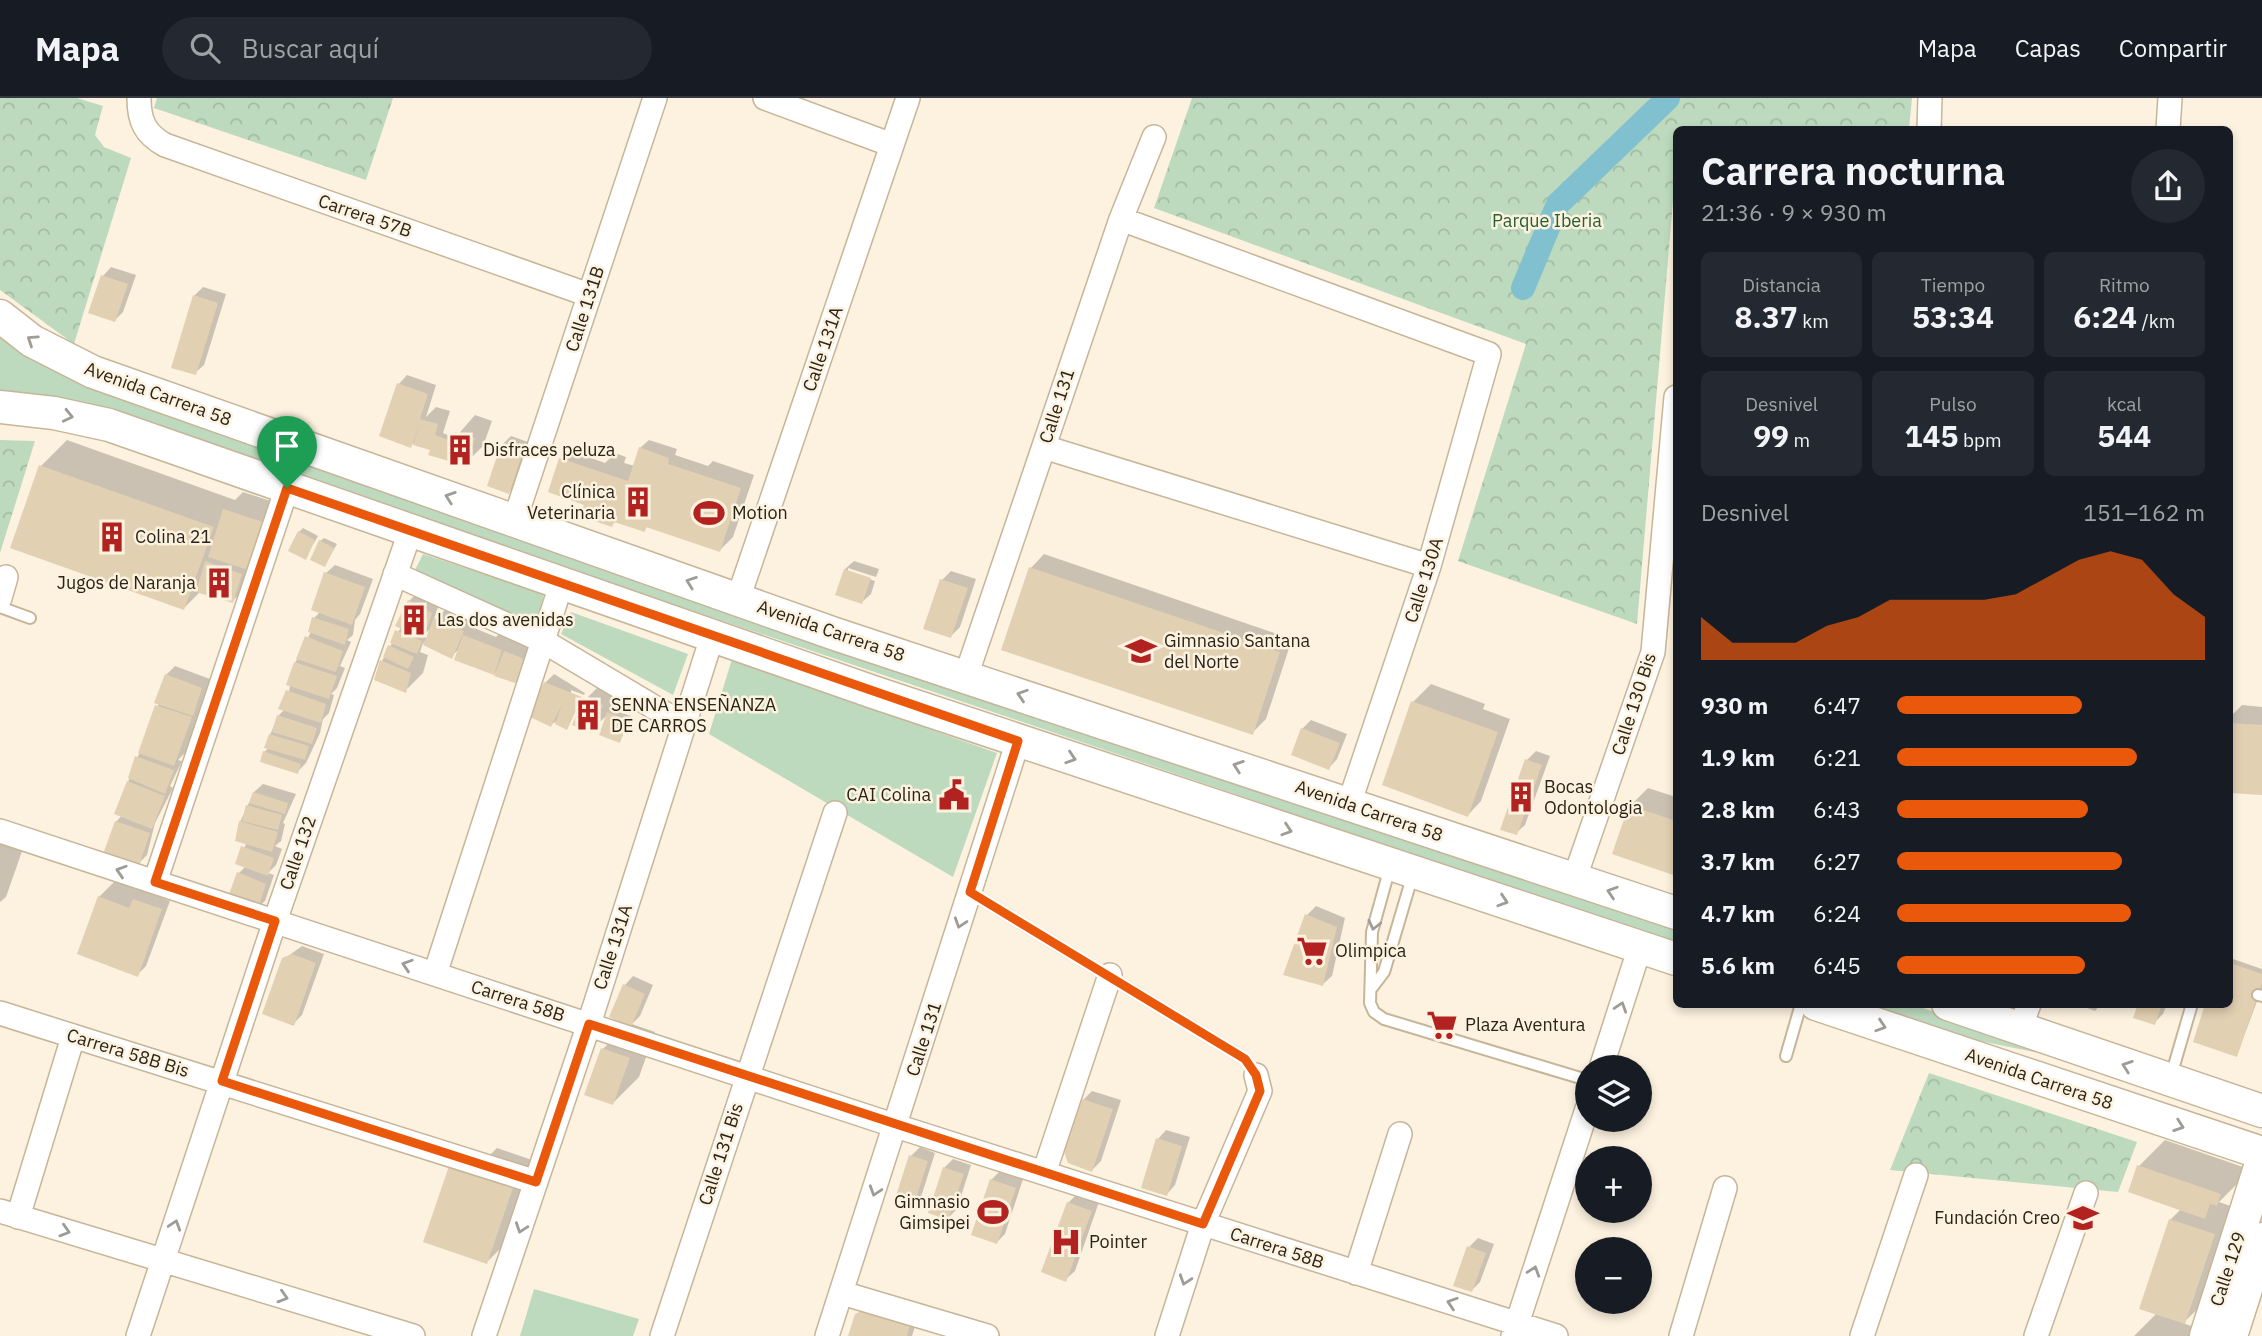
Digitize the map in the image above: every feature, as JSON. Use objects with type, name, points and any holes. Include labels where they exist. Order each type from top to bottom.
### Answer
[{"type":"main road","name":"Avenida Carrera 58","points":[[0,316],[32,341],[93,372],[966,677],[1673,912]]},
{"type":"main road","points":[[0,407],[54,413],[109,425],[712,637],[1673,958]]},
{"type":"main road","name":"Avenida Carrera 58","points":[[1828,1008],[2262,1153]]},
{"type":"main road","points":[[1972,1008],[2025,1017],[2169,1081],[2262,1111]]},
{"type":"main road","name":"Calle 129","points":[[2206,1336],[2262,1161]]},
{"type":"main road","name":"Calle 129","points":[[2231,1336],[2262,1238]]},
{"type":"street","name":"Carrera 57B","points":[[139,98],[139,113],[144,129],[165,145],[589,295]]},
{"type":"street","name":"Calle 131B","points":[[515,519],[655,98]]},
{"type":"street","points":[[765,98],[892,145]]},
{"type":"street","name":"Calle 131A","points":[[738,599],[908,98]]},
{"type":"street","points":[[1929,126],[1930,98]]},
{"type":"street","points":[[2168,126],[2170,98]]},
{"type":"street","name":"Calle 131","points":[[966,677],[1121,219],[1154,137]]},
{"type":"street","name":"Calle 130A","points":[[1121,219],[1489,354],[1430,566],[1349,804]]},
{"type":"street","name":"Calle 130 Bis","points":[[1574,880],[1653,652],[1673,430]]},
{"type":"street","points":[[1044,447],[1430,566]]},
{"type":"street","points":[[155,882],[287,488]]},
{"type":"street","name":"Calle 132","points":[[138,1336],[275,921],[410,532]]},
{"type":"street","points":[[395,574],[543,641],[684,725]]},
{"type":"street","points":[[435,974],[561,585]]},
{"type":"street","name":"Calle 131A","points":[[484,1336],[589,1024],[712,637]]},
{"type":"street","name":"Calle 131","points":[[827,1336],[1018,741]]},
{"type":"street","name":"Calle 131 Bis","points":[[662,1336],[835,813]]},
{"type":"street","name":"Carrera 58B","points":[[0,831],[896,1126],[1356,1273],[1515,1330],[1556,1336]]},
{"type":"street","points":[[1605,1055],[1640,947]]},
{"type":"street","points":[[1044,1174],[1110,975]]},
{"type":"street","name":"Carrera 58B Bis","points":[[0,1013],[536,1182]]},
{"type":"street","points":[[73,1037],[9,1214],[413,1336]]},
{"type":"street","points":[[1167,1336],[1203,1224],[1260,1091],[1256,1075]]},
{"type":"street","points":[[1515,1330],[1579,1132]]},
{"type":"street","points":[[1356,1273],[1400,1134]]},
{"type":"street","points":[[1862,1336],[1916,1175]]},
{"type":"street","points":[[1681,1336],[1724,1188]]},
{"type":"street","points":[[2036,1336],[2086,1194]]},
{"type":"street","points":[[842,1293],[987,1336]]},
{"type":"lane","points":[[0,607],[30,618]]},
{"type":"lane","points":[[1402,868],[1372,932],[1370,1003],[1374,1012],[1384,1019],[1575,1076]]},
{"type":"lane","points":[[1371,989],[1388,961],[1402,868]]},
{"type":"lane","points":[[970,892],[1245,1059],[1256,1075]]},
{"type":"lane","points":[[1786,1056],[1800,1008]]},
{"type":"lane","points":[[2169,1081],[2191,1008]]},
{"type":"green space","points":[[0,98],[77,98],[103,106],[95,135],[104,147],[131,158],[74,344],[0,290]]},
{"type":"green space","points":[[157,98],[393,98],[366,180],[154,108]]},
{"type":"green space","name":"Parque Iberia","points":[[1192,98],[1912,98],[1909,126],[1673,126],[1673,201],[1637,624],[1458,561],[1526,344],[1154,208]]},
{"type":"green space","points":[[0,335],[1673,923],[1673,942],[76,402],[0,394]]},
{"type":"green space","points":[[0,440],[35,441],[0,553]]},
{"type":"green space","points":[[423,554],[544,594],[535,629],[412,576]]},
{"type":"green space","points":[[571,612],[688,654],[673,695],[561,634]]},
{"type":"green space","points":[[732,659],[997,753],[953,877],[709,734]]},
{"type":"green space","points":[[1869,1008],[1923,1008],[2083,1062],[1946,1034]]},
{"type":"green space","points":[[1929,1073],[2137,1142],[2118,1192],[1890,1170]]},
{"type":"green space","points":[[534,1289],[639,1319],[633,1336],[520,1336]]},
{"type":"building","points":[[101,275],[128,284],[115,322],[88,313]]},
{"type":"building","points":[[193,295],[218,303],[196,375],[171,368]]},
{"type":"building","points":[[397,383],[428,394],[420,419],[438,424],[435,435],[451,441],[455,432],[475,438],[466,466],[428,455],[430,450],[413,445],[420,423],[411,448],[379,436]]},
{"type":"building","points":[[501,444],[523,452],[509,494],[487,486]]},
{"type":"building","points":[[639,447],[669,458],[668,464],[741,488],[720,552],[646,527],[645,532],[614,522],[612,527],[580,516],[584,505],[548,492],[559,458],[628,481]]},
{"type":"building","name":"Colina 21","points":[[39,465],[214,527],[184,610],[10,548]]},
{"type":"building","points":[[223,509],[263,522],[248,570],[208,557]]},
{"type":"building","points":[[298,531],[315,540],[306,560],[288,551]]},
{"type":"building","points":[[319,540],[334,548],[325,567],[310,560]]},
{"type":"building","name":"Jugos de Naranja","points":[[205,561],[242,574],[233,603],[196,592]]},
{"type":"building","name":"Gimnasio Santana del Norte","points":[[1029,567],[1280,652],[1253,735],[1001,650]]},
{"type":"building","points":[[844,569],[871,578],[862,604],[835,595]]},
{"type":"building","points":[[324,572],[365,587],[352,625],[311,610]]},
{"type":"building","points":[[940,579],[968,588],[951,638],[923,629]]},
{"type":"building","name":"Las dos avenidas","points":[[408,600],[432,613],[423,639],[395,626]]},
{"type":"building","points":[[312,617],[349,629],[345,645],[308,632]]},
{"type":"building","points":[[434,618],[464,631],[452,659],[423,645]]},
{"type":"building","points":[[395,630],[422,641],[417,654],[390,643]]},
{"type":"building","points":[[463,635],[502,650],[494,675],[454,660]]},
{"type":"building","points":[[305,636],[343,651],[336,672],[296,659]]},
{"type":"building","points":[[388,645],[414,657],[408,669],[383,657]]},
{"type":"building","points":[[504,651],[522,658],[524,663],[518,684],[494,676]]},
{"type":"building","points":[[380,660],[411,673],[406,693],[374,680]]},
{"type":"building","points":[[294,662],[337,676],[329,699],[286,685]]},
{"type":"building","points":[[165,674],[202,688],[193,716],[154,703]]},
{"type":"building","points":[[544,682],[582,697],[567,730],[555,724],[562,704],[551,727],[528,716]]},
{"type":"building","points":[[286,690],[326,704],[321,723],[278,709]]},
{"type":"building","name":"SENNA ENSEÑANZA DE CARROS","points":[[584,698],[603,705],[591,733],[572,725]]},
{"type":"building","points":[[1411,701],[1498,732],[1468,817],[1382,785]]},
{"type":"building","points":[[155,705],[192,717],[174,766],[138,753]]},
{"type":"building","points":[[607,712],[628,720],[620,743],[599,735]]},
{"type":"building","points":[[277,715],[317,728],[312,744],[272,732]]},
{"type":"building","points":[[2233,723],[2262,725],[2262,795],[2233,793]]},
{"type":"building","points":[[1301,728],[1340,743],[1329,770],[1291,755]]},
{"type":"building","points":[[269,734],[309,746],[305,760],[264,748]]},
{"type":"building","points":[[263,751],[301,764],[298,774],[260,762]]},
{"type":"building","points":[[135,756],[174,770],[165,794],[128,778]]},
{"type":"building","name":"Bocas Odontologia","points":[[1525,759],[1542,765],[1517,835],[1500,830]]},
{"type":"building","points":[[127,781],[165,796],[152,829],[114,814]]},
{"type":"building","points":[[253,792],[288,803],[285,814],[249,803]]},
{"type":"building","points":[[246,805],[282,815],[278,830],[242,821]]},
{"type":"building","points":[[1629,805],[1673,820],[1673,875],[1612,854]]},
{"type":"building","points":[[115,821],[150,833],[139,866],[103,854]]},
{"type":"building","points":[[239,821],[278,832],[272,852],[235,841]]},
{"type":"building","points":[[241,846],[274,858],[268,876],[235,864]]},
{"type":"building","points":[[237,872],[266,884],[257,912],[228,897]]},
{"type":"building","points":[[98,896],[129,908],[133,899],[162,909],[138,977],[77,954]]},
{"type":"building","name":"Olimpica","points":[[1305,914],[1337,927],[1323,986],[1283,975]]},
{"type":"building","points":[[292,954],[316,963],[294,1026],[262,1014],[282,958]]},
{"type":"building","points":[[2233,964],[2262,974],[2262,983],[2237,1057],[2193,1042],[2204,1008],[2233,1008]]},
{"type":"building","points":[[623,984],[645,994],[631,1027],[609,1017]]},
{"type":"building","points":[[2137,1008],[2161,1008],[2155,1025],[2133,1018]]},
{"type":"building","points":[[601,1048],[630,1058],[613,1105],[584,1095]]},
{"type":"building","points":[[1082,1099],[1113,1109],[1092,1172],[1068,1163],[1064,1152]]},
{"type":"building","points":[[1156,1138],[1182,1146],[1167,1196],[1141,1188]]},
{"type":"building","points":[[909,1155],[928,1161],[913,1208],[894,1202]]},
{"type":"building","points":[[2137,1165],[2221,1194],[2217,1206],[2210,1204],[2205,1219],[2128,1192]]},
{"type":"building","points":[[449,1166],[513,1188],[487,1264],[423,1242]]},
{"type":"building","points":[[943,1167],[964,1174],[948,1220],[928,1213]]},
{"type":"building","name":"Gimnasio Gimsipei","points":[[990,1179],[1016,1188],[997,1244],[971,1235]]},
{"type":"building","name":"Pointer","points":[[1067,1202],[1092,1211],[1066,1282],[1041,1272]]},
{"type":"building","points":[[2169,1219],[2215,1234],[2185,1324],[2139,1309]]},
{"type":"building","points":[[1467,1246],[1486,1253],[1472,1292],[1453,1286]]},
{"type":"building","points":[[865,1310],[910,1325],[907,1336],[848,1336],[855,1314]]},
{"type":"waterway","points":[[1523,288],[1558,204],[1668,98]]},
{"type":"place","name":"Disfraces peluza","points":[[460,450]]},
{"type":"place","name":"Clínica Veterinaria","points":[[638,502]]},
{"type":"place","name":"Motion","points":[[709,513]]},
{"type":"place","name":"Colina 21","points":[[112,537]]},
{"type":"place","name":"Jugos de Naranja","points":[[219,583]]},
{"type":"place","name":"Las dos avenidas","points":[[414,620]]},
{"type":"place","name":"Gimnasio Santana del Norte","points":[[1141,651]]},
{"type":"place","name":"SENNA ENSEÑANZA DE CARROS","points":[[588,715]]},
{"type":"place","name":"CAI Colina","points":[[954,795]]},
{"type":"place","name":"Bocas Odontologia","points":[[1521,797]]},
{"type":"place","name":"Olimpica","points":[[1312,951]]},
{"type":"place","name":"Plaza Aventura","points":[[1442,1025]]},
{"type":"place","name":"Gimnasio Gimsipei","points":[[993,1212]]},
{"type":"place","name":"Fundación Creo","points":[[2083,1218]]},
{"type":"place","name":"Pointer","points":[[1066,1242]]},
{"type":"route","points":[[287,488],[1018,741],[970,892],[1245,1059],[1256,1075],[1260,1091],[1203,1224],[589,1024],[536,1182],[222,1081],[275,921],[155,882],[287,488]]}]
